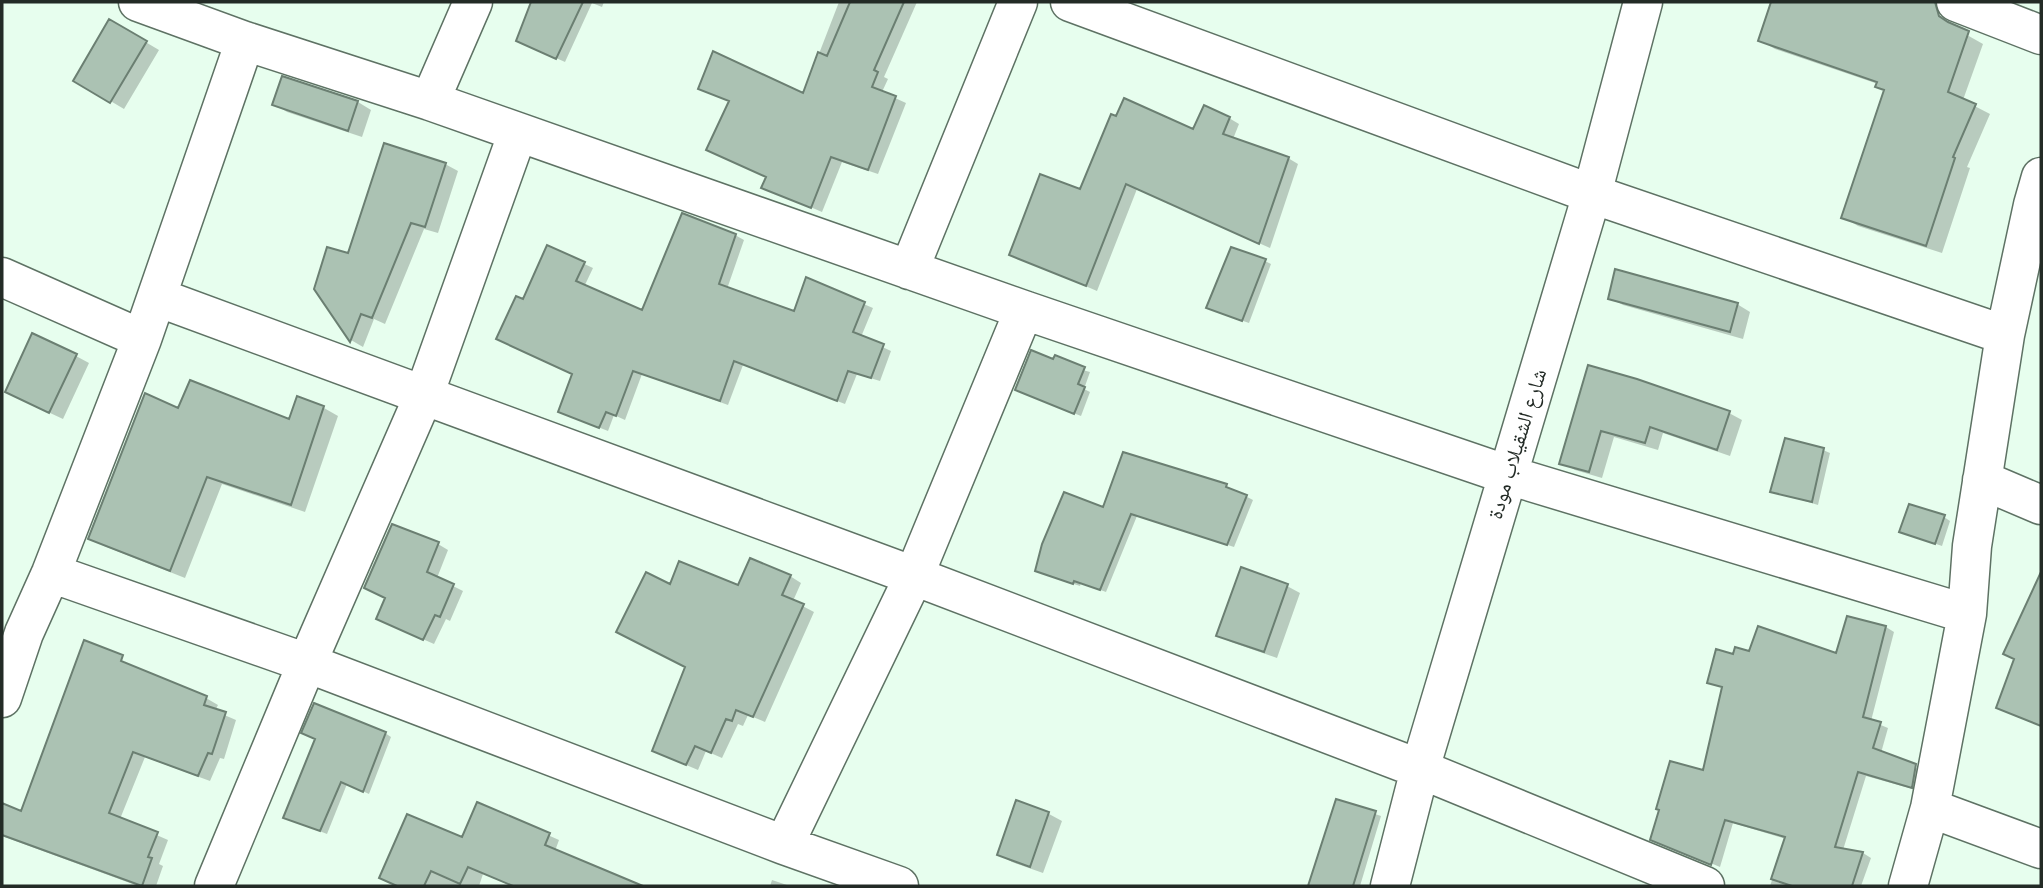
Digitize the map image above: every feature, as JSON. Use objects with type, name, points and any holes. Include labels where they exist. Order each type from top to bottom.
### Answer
[{"type":"street","points":[[138,2],[1508,475],[1967,614]]},
{"type":"street","points":[[430,101],[472,2]]},
{"type":"street","points":[[909,270],[1018,2]]},
{"type":"street","points":[[1070,2],[1592,194],[2005,335]]},
{"type":"street","name":"شارع الشقيلاب مودة","points":[[1390,886],[1420,769],[1592,194],[1643,2]]},
{"type":"street","points":[[1956,2],[2041,35]]},
{"type":"street","points":[[2,698],[13,628],[51,573],[142,339],[245,41]]},
{"type":"street","points":[[214,886],[307,663],[424,395],[518,132]]},
{"type":"street","points":[[1909,886],[1930,808],[1967,614],[1972,546],[2005,335],[2038,197]]},
{"type":"street","points":[[2,277],[142,339]]},
{"type":"street","points":[[157,297],[914,576],[1420,769],[1705,886]]},
{"type":"street","points":[[784,845],[914,576],[1024,310]]},
{"type":"street","points":[[1982,480],[2041,505]]},
{"type":"street","points":[[51,573],[307,663],[784,845],[899,886]]},
{"type":"street","points":[[1930,808],[2041,849]]},
{"type":"building","points":[[531,2],[583,2],[556,59],[516,41]]},
{"type":"building","points":[[850,2],[904,2],[874,70],[878,72],[872,87],[896,96],[868,170],[831,157],[811,208],[761,188],[766,177],[706,150],[729,101],[698,89],[713,51],[803,93],[818,52],[827,56]]},
{"type":"building","points":[[1771,2],[1935,2],[1939,16],[1969,31],[1948,92],[1976,104],[1953,157],[1955,158],[1926,246],[1841,218],[1884,90],[1875,87],[1877,82],[1758,41]]},
{"type":"building","points":[[109,19],[147,41],[110,103],[73,81]]},
{"type":"building","points":[[282,76],[358,101],[348,131],[272,105]]},
{"type":"building","points":[[1124,98],[1193,129],[1204,105],[1230,117],[1223,134],[1289,157],[1259,244],[1126,184],[1086,286],[1009,255],[1040,174],[1080,189],[1111,114],[1116,116]]},
{"type":"building","points":[[384,143],[446,163],[425,227],[411,223],[372,318],[361,314],[350,342],[314,289],[327,247],[348,253]]},
{"type":"building","points":[[682,213],[736,234],[719,284],[794,311],[806,277],[865,302],[853,332],[884,344],[871,378],[848,371],[837,401],[734,361],[720,401],[633,371],[616,416],[606,412],[599,428],[558,412],[572,374],[496,339],[516,296],[523,299],[547,245],[585,262],[576,281],[642,310]]},
{"type":"building","points":[[1231,247],[1266,259],[1242,321],[1206,308]]},
{"type":"building","points":[[1615,269],[1738,303],[1730,332],[1608,299]]},
{"type":"building","points":[[32,333],[77,354],[49,413],[5,392]]},
{"type":"building","points":[[1031,350],[1053,359],[1055,355],[1085,367],[1078,384],[1085,387],[1074,414],[1015,390]]},
{"type":"building","points":[[1588,365],[1730,411],[1717,450],[1650,427],[1645,443],[1601,431],[1589,472],[1559,464]]},
{"type":"building","points":[[190,380],[289,419],[297,396],[324,406],[291,505],[207,477],[170,571],[88,539],[145,393],[178,408]]},
{"type":"building","points":[[1785,438],[1824,448],[1812,502],[1770,492]]},
{"type":"building","points":[[1123,452],[1227,484],[1226,487],[1247,495],[1227,545],[1131,514],[1100,590],[1035,571],[1042,544],[1064,492],[1103,507]]},
{"type":"building","points":[[1909,504],[1945,515],[1935,544],[1899,532]]},
{"type":"building","points":[[392,524],[439,542],[427,572],[454,584],[440,617],[435,615],[423,640],[376,619],[385,598],[364,588]]},
{"type":"building","points":[[750,558],[791,575],[782,595],[804,604],[753,717],[736,710],[732,721],[726,719],[711,753],[695,746],[686,765],[652,751],[685,667],[616,632],[646,572],[670,584],[679,561],[738,585]]},
{"type":"building","points":[[1241,567],[1288,584],[1264,652],[1216,636]]},
{"type":"building","points":[[2041,572],[2041,726],[1996,708],[2014,659],[2003,654]]},
{"type":"building","points":[[1847,616],[1886,626],[1863,717],[1881,722],[1873,748],[1916,764],[1912,788],[1858,772],[1835,847],[1863,852],[1852,886],[1792,886],[1771,879],[1785,837],[1725,820],[1711,865],[1650,840],[1670,761],[1703,770],[1722,687],[1707,683],[1716,649],[1733,654],[1735,647],[1749,651],[1758,626],[1836,653]]},
{"type":"building","points":[[84,640],[123,655],[121,661],[207,696],[204,705],[226,712],[212,754],[208,753],[198,776],[133,752],[109,813],[158,832],[148,857],[152,858],[142,886],[2,835],[2,803],[21,811]]},
{"type":"building","points":[[314,703],[386,732],[363,792],[341,782],[320,831],[283,818],[315,739],[301,733]]},
{"type":"building","points":[[1336,799],[1376,811],[1353,886],[1308,886]]},
{"type":"building","points":[[1016,800],[1049,812],[1030,867],[997,855]]},
{"type":"building","points":[[477,802],[550,833],[545,845],[643,886],[513,886],[468,867],[460,884],[431,871],[424,886],[397,886],[379,878],[407,814],[462,837]]}]
